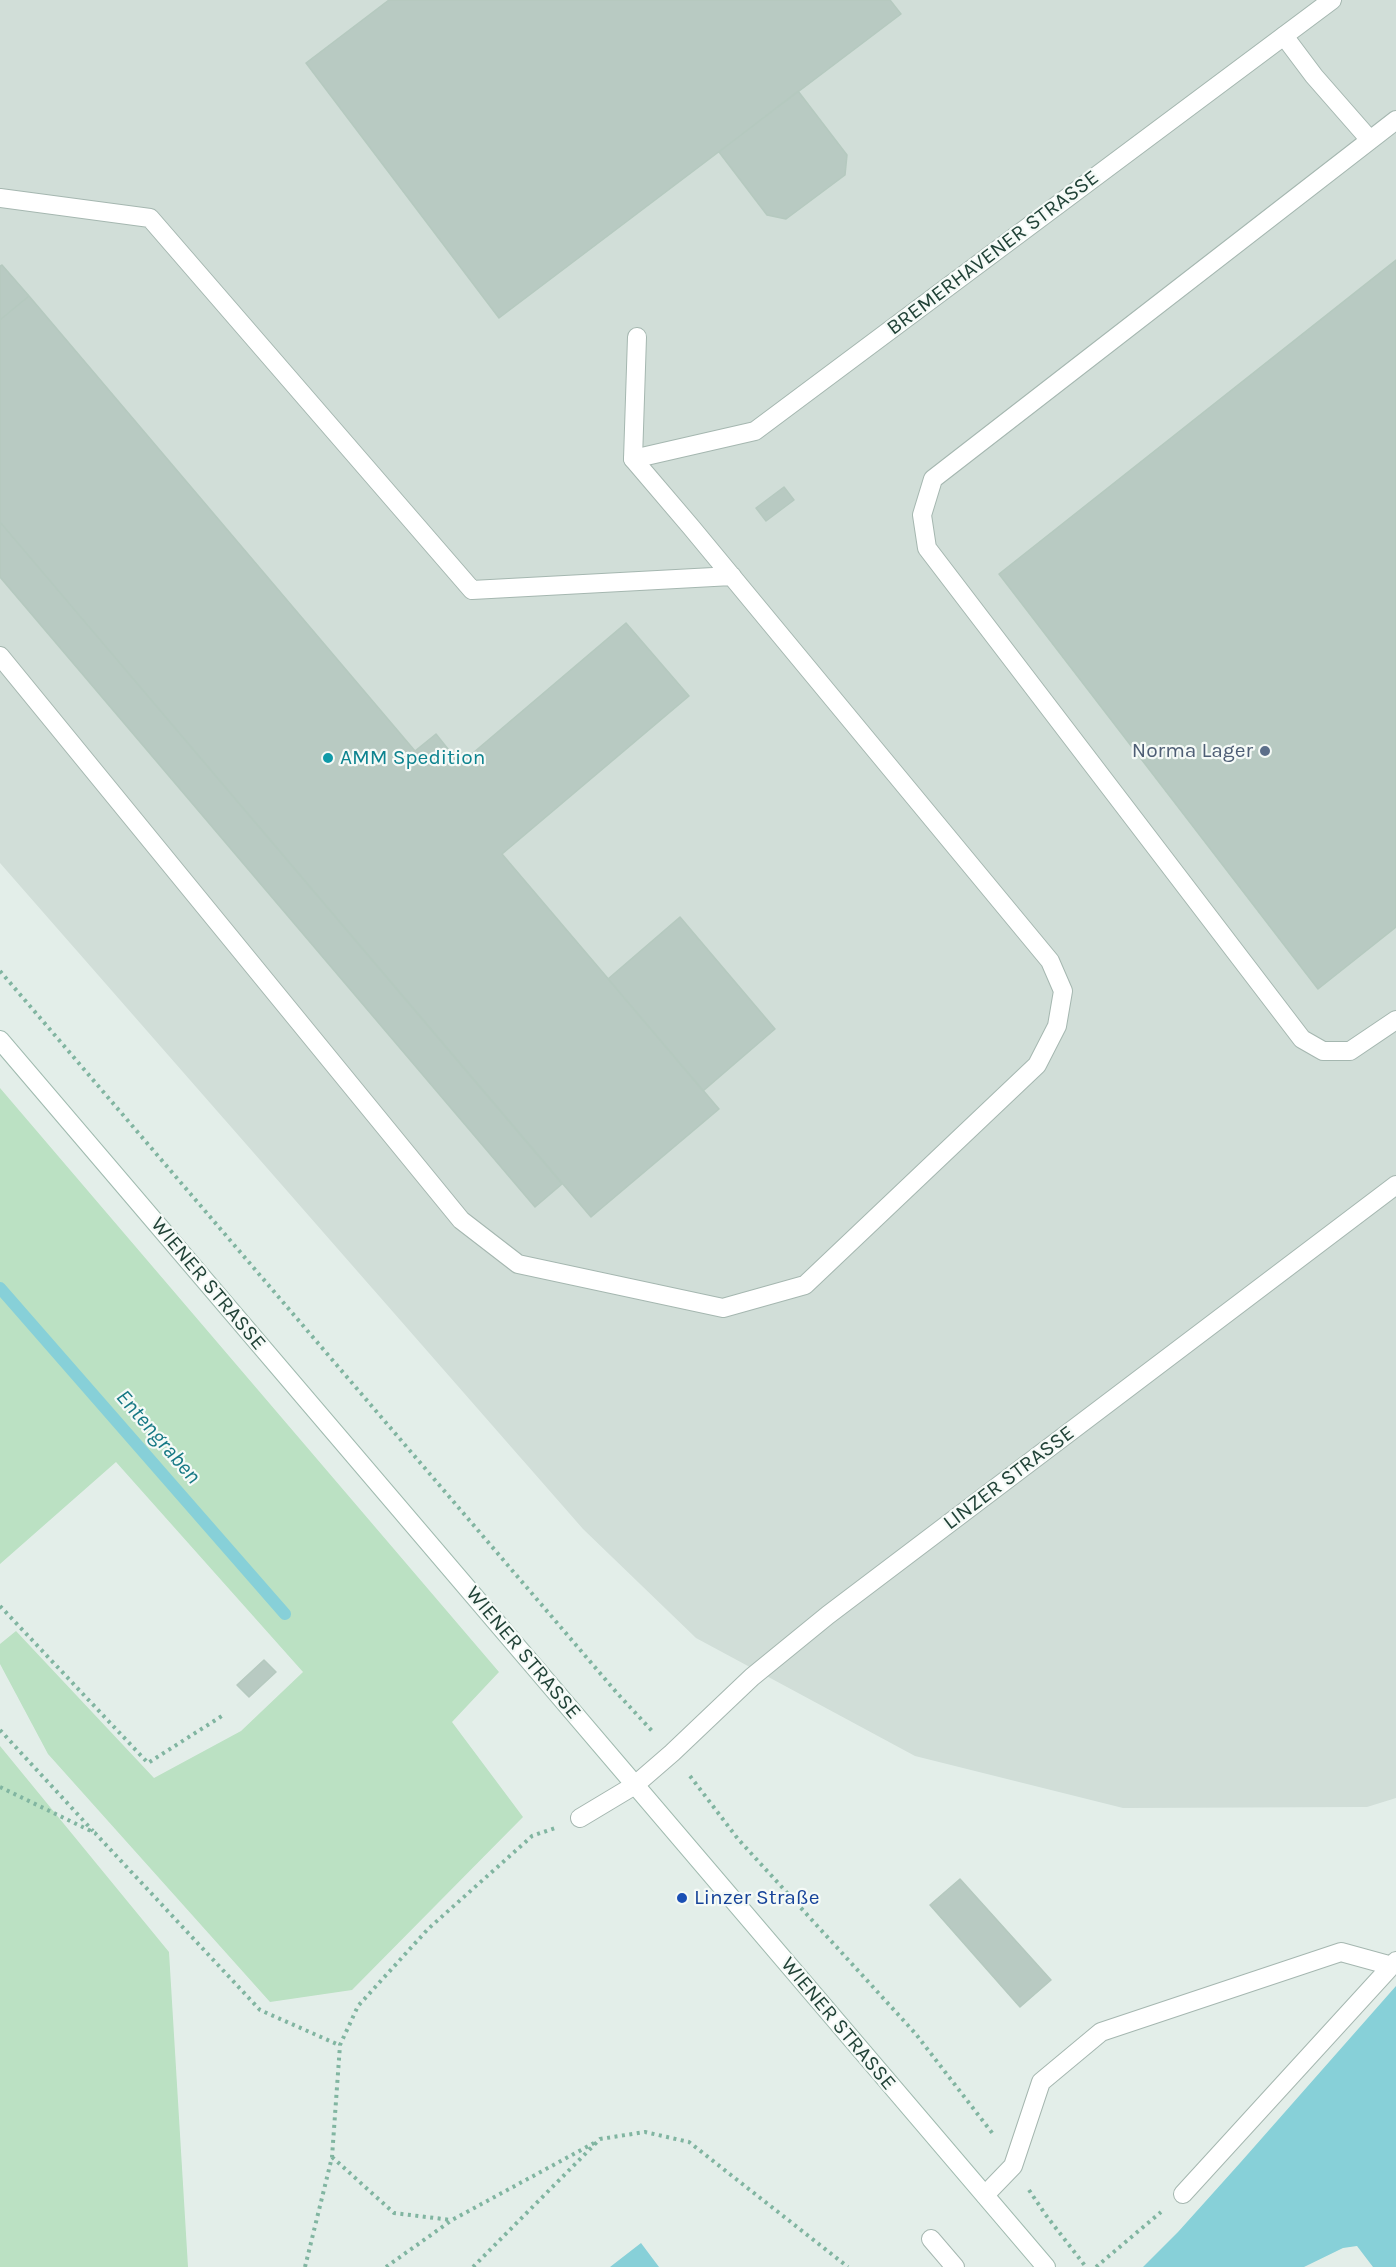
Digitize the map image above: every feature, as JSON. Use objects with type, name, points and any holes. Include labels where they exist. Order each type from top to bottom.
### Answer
[{"type":"street","name":"BREMERHAVENER STRASSE","points":[[633,459],[755,431],[1332,0]]},
{"type":"street","points":[[1284,36],[1314,76],[1370,141]]},
{"type":"street","points":[[1396,120],[933,479],[922,515],[927,548],[1302,1039],[1323,1051],[1350,1051],[1396,1020]]},
{"type":"street","points":[[0,198],[150,218],[472,590],[732,576]]},
{"type":"street","points":[[0,656],[461,1220],[518,1264],[723,1308],[805,1285],[1037,1065],[1057,1026],[1064,991],[1050,961],[633,459],[637,337]]},
{"type":"street","name":"WIENER STRASSE","points":[[0,1040],[1046,2267]]},
{"type":"street","name":"LINZER STRASSE","points":[[580,1818],[634,1785],[672,1753],[752,1677],[828,1615],[1396,1185]]},
{"type":"street","points":[[985,2195],[1013,2166],[1041,2082],[1101,2032],[1341,1952],[1394,1963]]},
{"type":"street","points":[[1183,2194],[1394,1963]]},
{"type":"street","points":[[931,2239],[955,2267]]},
{"type":"path","points":[[0,971],[617,1693],[672,1753],[738,1839],[915,2033],[990,2129],[1045,2214],[1086,2267]]},
{"type":"path","points":[[0,1606],[148,1763],[225,1714]]},
{"type":"path","points":[[0,1730],[260,2010],[340,2045]]},
{"type":"path","points":[[0,1787],[95,1833]]},
{"type":"path","points":[[305,2267],[332,2157],[340,2045],[358,2006],[428,1929],[532,1836],[580,1818]]},
{"type":"path","points":[[386,2267],[452,2220],[600,2139],[645,2132],[689,2142],[848,2267]]},
{"type":"path","points":[[473,2267],[600,2139]]},
{"type":"path","points":[[332,2157],[394,2213],[452,2220]]},
{"type":"path","points":[[1096,2267],[1183,2194]]},
{"type":"shaded area","points":[[0,0],[1396,0],[1396,1798],[1367,1807],[1123,1808],[915,1756],[696,1638],[583,1529],[0,863]]},
{"type":"green space","points":[[0,1088],[499,1672],[452,1722],[523,1817],[352,1990],[270,2002],[48,1754],[0,1664],[0,1644],[16,1631],[154,1778],[241,1731],[303,1672],[116,1462],[0,1564]]},
{"type":"green space","points":[[0,1746],[169,1952],[188,2267],[0,2267]]},
{"type":"water","points":[[1396,1986],[1396,2267],[1373,2267],[1357,2246],[1343,2248],[1304,2267],[1143,2267],[1178,2232]]},
{"type":"water","points":[[641,2243],[659,2267],[610,2267]]},
{"type":"building","points":[[389,0],[890,0],[901,14],[499,318],[306,63]]},
{"type":"building","points":[[798,91],[847,155],[845,175],[786,219],[767,215],[719,152]]},
{"type":"building","name":"Norma Lager","points":[[1396,260],[1396,927],[1318,989],[999,574]]},
{"type":"building","points":[[2,265],[29,296],[0,320],[0,266]]},
{"type":"building","name":"AMM Spedition","points":[[29,296],[415,751],[436,734],[460,764],[626,623],[689,696],[502,854],[719,1109],[591,1217],[0,522],[0,320]]},
{"type":"building","points":[[784,487],[794,500],[766,521],[756,508]]},
{"type":"building","points":[[0,522],[562,1184],[535,1207],[0,577]]},
{"type":"building","points":[[680,917],[775,1029],[703,1091],[608,979]]},
{"type":"building","points":[[264,1660],[276,1672],[249,1697],[237,1685]]},
{"type":"building","points":[[960,1879],[1051,1980],[1020,2007],[930,1905]]},
{"type":"waterway","name":"Entengraben","points":[[0,1288],[285,1614]]},
{"type":"place","name":"Norma Lager","points":[[1265,751]]},
{"type":"place","name":"AMM Spedition","points":[[328,758]]},
{"type":"place","name":"Linzer Straße","points":[[682,1898]]}]
